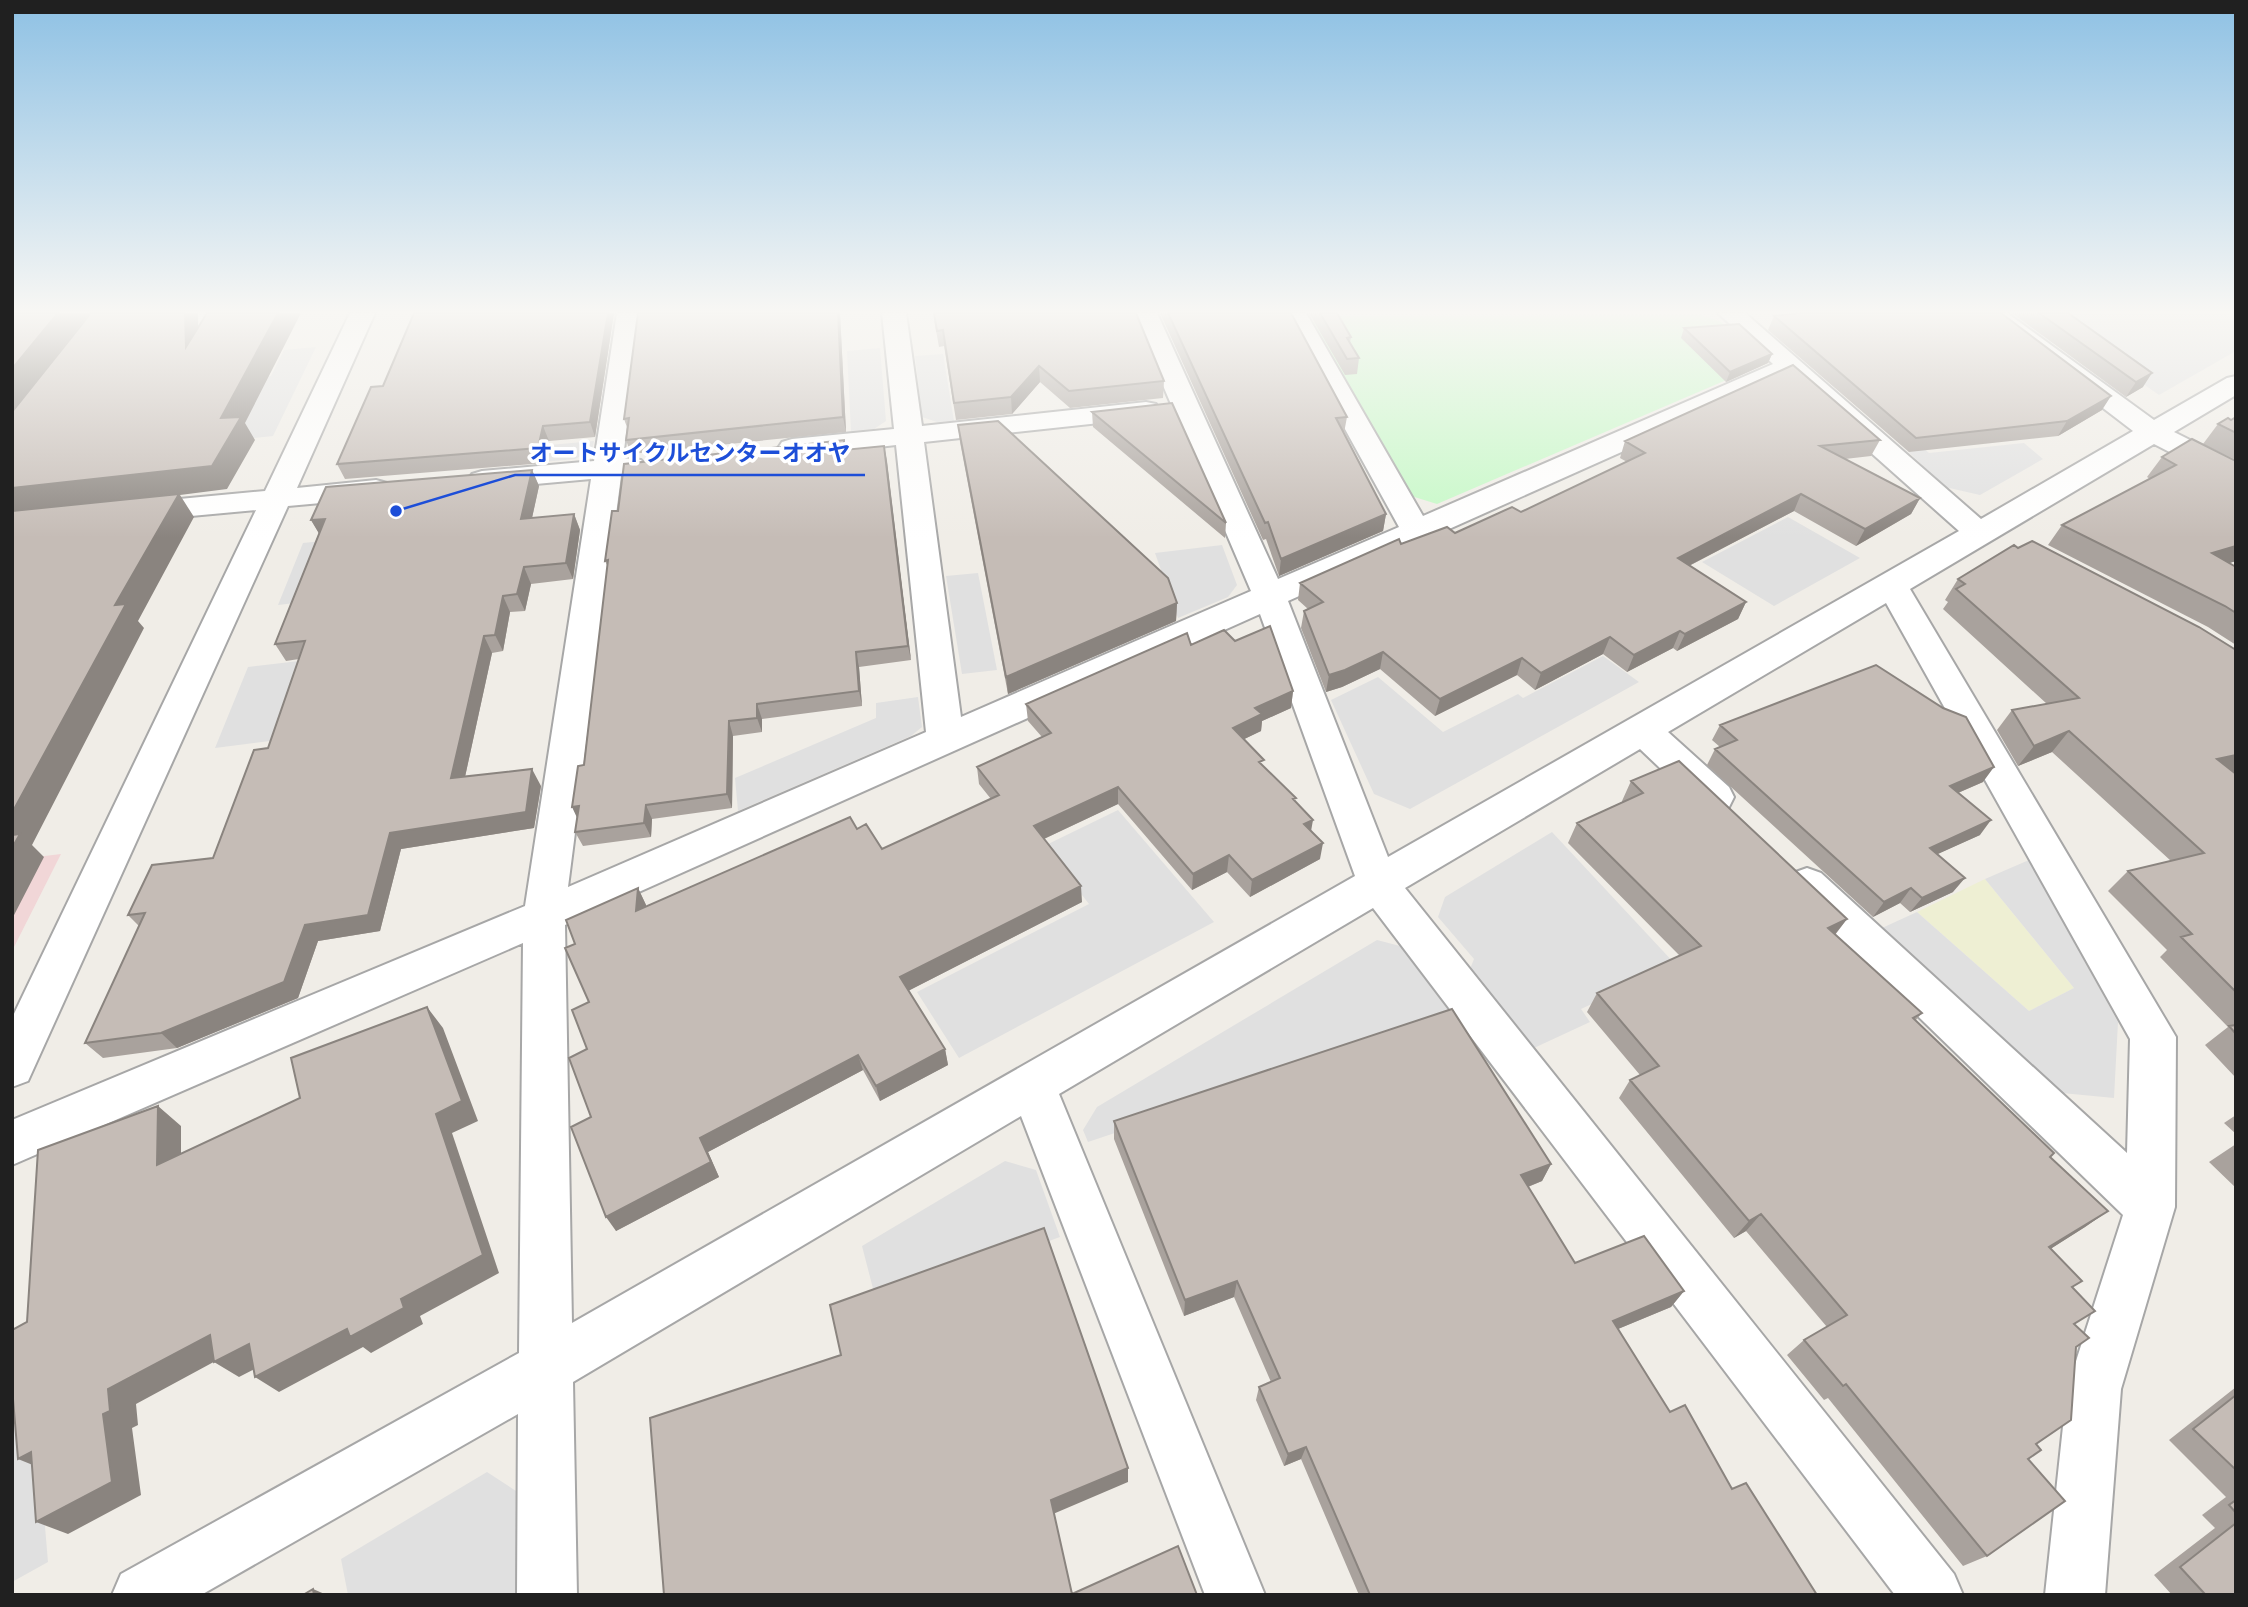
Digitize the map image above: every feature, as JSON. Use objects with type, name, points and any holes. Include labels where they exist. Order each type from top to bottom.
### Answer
[{"type":"street","points":[[12,1067],[328,388]]},
{"type":"street","points":[[547,1595],[544,916],[618,388]]},
{"type":"street","points":[[903,388],[945,737]]},
{"type":"street","points":[[1175,388],[1269,595],[1378,884],[1933,1595]]},
{"type":"street","points":[[1336,388],[1416,530]]},
{"type":"street","points":[[12,1143],[544,916],[1741,388]]},
{"type":"street","points":[[1814,388],[1994,536]]},
{"type":"street","points":[[2092,388],[2152,432],[2236,475]]},
{"type":"street","points":[[142,1595],[544,1369],[1891,584],[1994,536],[2152,432],[2229,388]]},
{"type":"street","points":[[771,450],[1183,406]]},
{"type":"street","points":[[453,482],[661,463]]},
{"type":"street","points":[[107,515],[398,487]]},
{"type":"street","points":[[1891,584],[2153,1037],[2150,1207],[2094,1389],[2075,1595]]},
{"type":"street","points":[[1642,729],[1738,819]]},
{"type":"street","points":[[1779,857],[2150,1207]]},
{"type":"street","points":[[1032,1084],[1235,1595]]},
{"type":"shaded area","points":[[253,388],[296,388],[273,436],[203,443]]},
{"type":"shaded area","points":[[849,388],[883,388],[886,421],[874,429],[851,431]]},
{"type":"shaded area","points":[[919,388],[949,388],[954,421],[937,422],[922,417]]},
{"type":"shaded area","points":[[2149,388],[2171,388],[2159,395]]},
{"type":"shaded area","points":[[1886,415],[1929,453],[2024,443],[2043,459],[1980,495],[1945,487],[1871,416]]},
{"type":"shaded area","points":[[594,441],[592,450],[575,459],[466,469],[472,452]]},
{"type":"shaded area","points":[[1788,517],[1860,558],[1774,606],[1702,562]]},
{"type":"shaded area","points":[[369,536],[347,597],[278,605],[303,543]]},
{"type":"shaded area","points":[[1222,545],[1237,585],[1228,597],[1178,618],[1155,553]]},
{"type":"shaded area","points":[[978,573],[997,670],[962,674],[946,576]]},
{"type":"shaded area","points":[[411,648],[388,726],[215,748],[248,667]]},
{"type":"shaded area","points":[[1603,656],[1639,682],[1410,809],[1374,794],[1331,700],[1378,677],[1443,732],[1518,694],[1523,698]]},
{"type":"shaded area","points":[[918,697],[922,727],[911,736],[738,811],[735,778],[876,718],[876,703]]},
{"type":"shaded area","points":[[1118,810],[1214,922],[959,1058],[917,992],[1089,904],[1044,846]]},
{"type":"shaded area","points":[[1552,832],[1676,965],[1581,1009],[1590,1022],[1534,1048],[1470,969],[1474,959],[1438,917],[1445,897]]},
{"type":"shaded area","points":[[61,854],[12,951],[12,860]]},
{"type":"shaded area","points":[[2029,860],[2118,1022],[2114,1098],[2062,1093],[1882,928],[1917,912],[2029,1011],[2074,988],[1985,879]]},
{"type":"shaded area","points":[[1377,940],[1400,946],[1455,1019],[1088,1142],[1083,1130],[1097,1107]]},
{"type":"shaded area","points":[[1005,1161],[1036,1170],[1060,1237],[877,1304],[862,1246]]},
{"type":"shaded area","points":[[30,1349],[48,1562],[12,1582],[12,1358]]},
{"type":"shaded area","points":[[487,1472],[522,1495],[522,1595],[348,1595],[341,1559]]},
{"type":"green space","points":[[1346,388],[1708,388],[1437,504],[1408,495]]},
{"type":"green space","points":[[1985,879],[2074,988],[2029,1011],[1917,912]]},
{"type":"building","points":[[31,388],[237,388],[221,418],[241,417],[212,466],[12,488],[12,412]]},
{"type":"building","points":[[371,388],[596,388],[590,422],[543,426],[538,448],[337,464]]},
{"type":"building","points":[[628,388],[842,388],[843,417],[626,440],[629,418],[624,419]]},
{"type":"building","points":[[952,388],[1019,388],[1011,397],[954,403]]},
{"type":"building","points":[[1065,388],[1098,388],[1069,391]]},
{"type":"building","points":[[1203,388],[1331,388],[1347,417],[1336,418],[1386,514],[1281,559],[1268,522],[1265,523]]},
{"type":"building","points":[[1742,388],[1820,388],[1880,440],[1820,446],[1920,498],[1865,529],[1801,494],[1678,558],[1746,602],[1685,634],[1680,631],[1634,655],[1610,637],[1541,673],[1522,658],[1440,699],[1383,652],[1329,675],[1304,611],[1323,602],[1300,583],[1399,539],[1401,544],[1447,527],[1455,533],[1512,507],[1521,512],[1645,453],[1625,441]]},
{"type":"building","points":[[1858,388],[2100,388],[2111,396],[2067,421],[1916,438]]},
{"type":"building","points":[[1172,403],[1226,523],[1092,412]]},
{"type":"building","points":[[2236,417],[2236,433],[2218,424],[2228,418],[2231,420]]},
{"type":"building","points":[[998,421],[1168,578],[1177,603],[1006,677],[958,425]]},
{"type":"building","points":[[2192,439],[2236,461],[2236,546],[2212,553],[2236,567],[2236,613],[2062,525],[2176,465],[2162,457]]},
{"type":"building","points":[[844,440],[844,450],[884,446],[908,646],[856,652],[859,691],[757,704],[757,718],[729,721],[727,794],[646,805],[644,823],[575,832],[579,806],[572,807],[578,766],[584,765],[608,560],[605,561],[612,511],[618,511],[624,464]]},
{"type":"building","points":[[532,470],[521,519],[574,514],[566,563],[524,567],[517,594],[503,596],[495,635],[484,636],[451,778],[532,769],[526,812],[390,833],[368,915],[305,925],[284,982],[161,1033],[85,1043],[145,913],[128,915],[152,865],[213,858],[254,750],[268,748],[305,641],[275,644],[325,519],[311,520],[326,487]]},
{"type":"building","points":[[179,494],[115,605],[126,604],[12,813],[12,511]]},
{"type":"building","points":[[2032,541],[2199,627],[2236,650],[2236,755],[2217,759],[2236,774],[2236,992],[2181,937],[2192,934],[2128,871],[2204,853],[2069,731],[2034,746],[2012,710],[2079,698],[1956,589],[1965,584],[1958,579],[2014,545],[2018,548]]},
{"type":"building","points":[[1270,626],[1293,691],[1255,708],[1262,714],[1233,728],[1264,760],[1259,762],[1296,798],[1293,799],[1313,820],[1304,824],[1323,843],[1252,880],[1229,855],[1193,874],[1118,787],[1034,826],[1081,886],[900,977],[945,1049],[876,1086],[858,1055],[700,1138],[711,1162],[606,1217],[571,1127],[591,1117],[569,1058],[587,1049],[572,1010],[589,1002],[565,948],[575,944],[566,920],[638,888],[636,911],[850,817],[857,829],[866,824],[882,849],[999,795],[977,767],[1051,733],[1026,704],[1187,633],[1191,645],[1224,630],[1235,641]]},
{"type":"building","points":[[1876,665],[1943,708],[1966,717],[1994,767],[1950,786],[1991,820],[1930,848],[1965,878],[1922,898],[1911,888],[1884,902],[1715,749],[1737,740],[1720,725]]},
{"type":"building","points":[[1679,761],[1847,919],[1828,928],[1922,1013],[1913,1018],[2054,1153],[2050,1157],[2108,1211],[2049,1247],[2082,1281],[2072,1287],[2095,1311],[2074,1324],[2089,1338],[2076,1347],[2071,1420],[2036,1444],[2041,1450],[2028,1459],[2065,1501],[1987,1556],[1846,1384],[1843,1386],[1804,1340],[1847,1315],[1761,1214],[1749,1221],[1630,1080],[1659,1066],[1597,993],[1701,946],[1577,823],[1643,793],[1631,781]]},
{"type":"building","points":[[20,834],[12,848],[12,835]]},
{"type":"building","points":[[427,1007],[462,1101],[436,1114],[483,1255],[401,1299],[404,1308],[350,1337],[347,1329],[255,1377],[249,1344],[214,1362],[210,1335],[108,1389],[110,1411],[103,1414],[112,1482],[36,1522],[31,1452],[18,1459],[12,1387],[12,1330],[27,1322],[38,1150],[158,1106],[157,1165],[300,1098],[291,1058]]},
{"type":"building","points":[[1452,1009],[1551,1164],[1521,1175],[1575,1263],[1644,1236],[1684,1291],[1613,1321],[1670,1412],[1685,1405],[1732,1489],[1746,1483],[1817,1595],[1370,1595],[1306,1447],[1288,1454],[1259,1387],[1280,1378],[1237,1281],[1185,1300],[1114,1121]]},
{"type":"building","points":[[2236,1025],[2236,1034],[2229,1026]]},
{"type":"building","points":[[1044,1228],[1128,1468],[1051,1500],[1072,1594],[1178,1546],[1197,1595],[664,1595],[650,1418],[841,1355],[830,1305]]},
{"type":"building","points":[[2236,1395],[2236,1470],[2193,1429]]},
{"type":"building","points":[[2236,1500],[2236,1513],[2229,1505]]},
{"type":"building","points":[[2236,1523],[2236,1595],[2202,1595],[2204,1593],[2180,1567]]},
{"type":"building","points":[[313,1589],[314,1595],[303,1595]]},
{"type":"place","name":"オートサイクルセンターオオヤ","points":[[396,511]]}]
